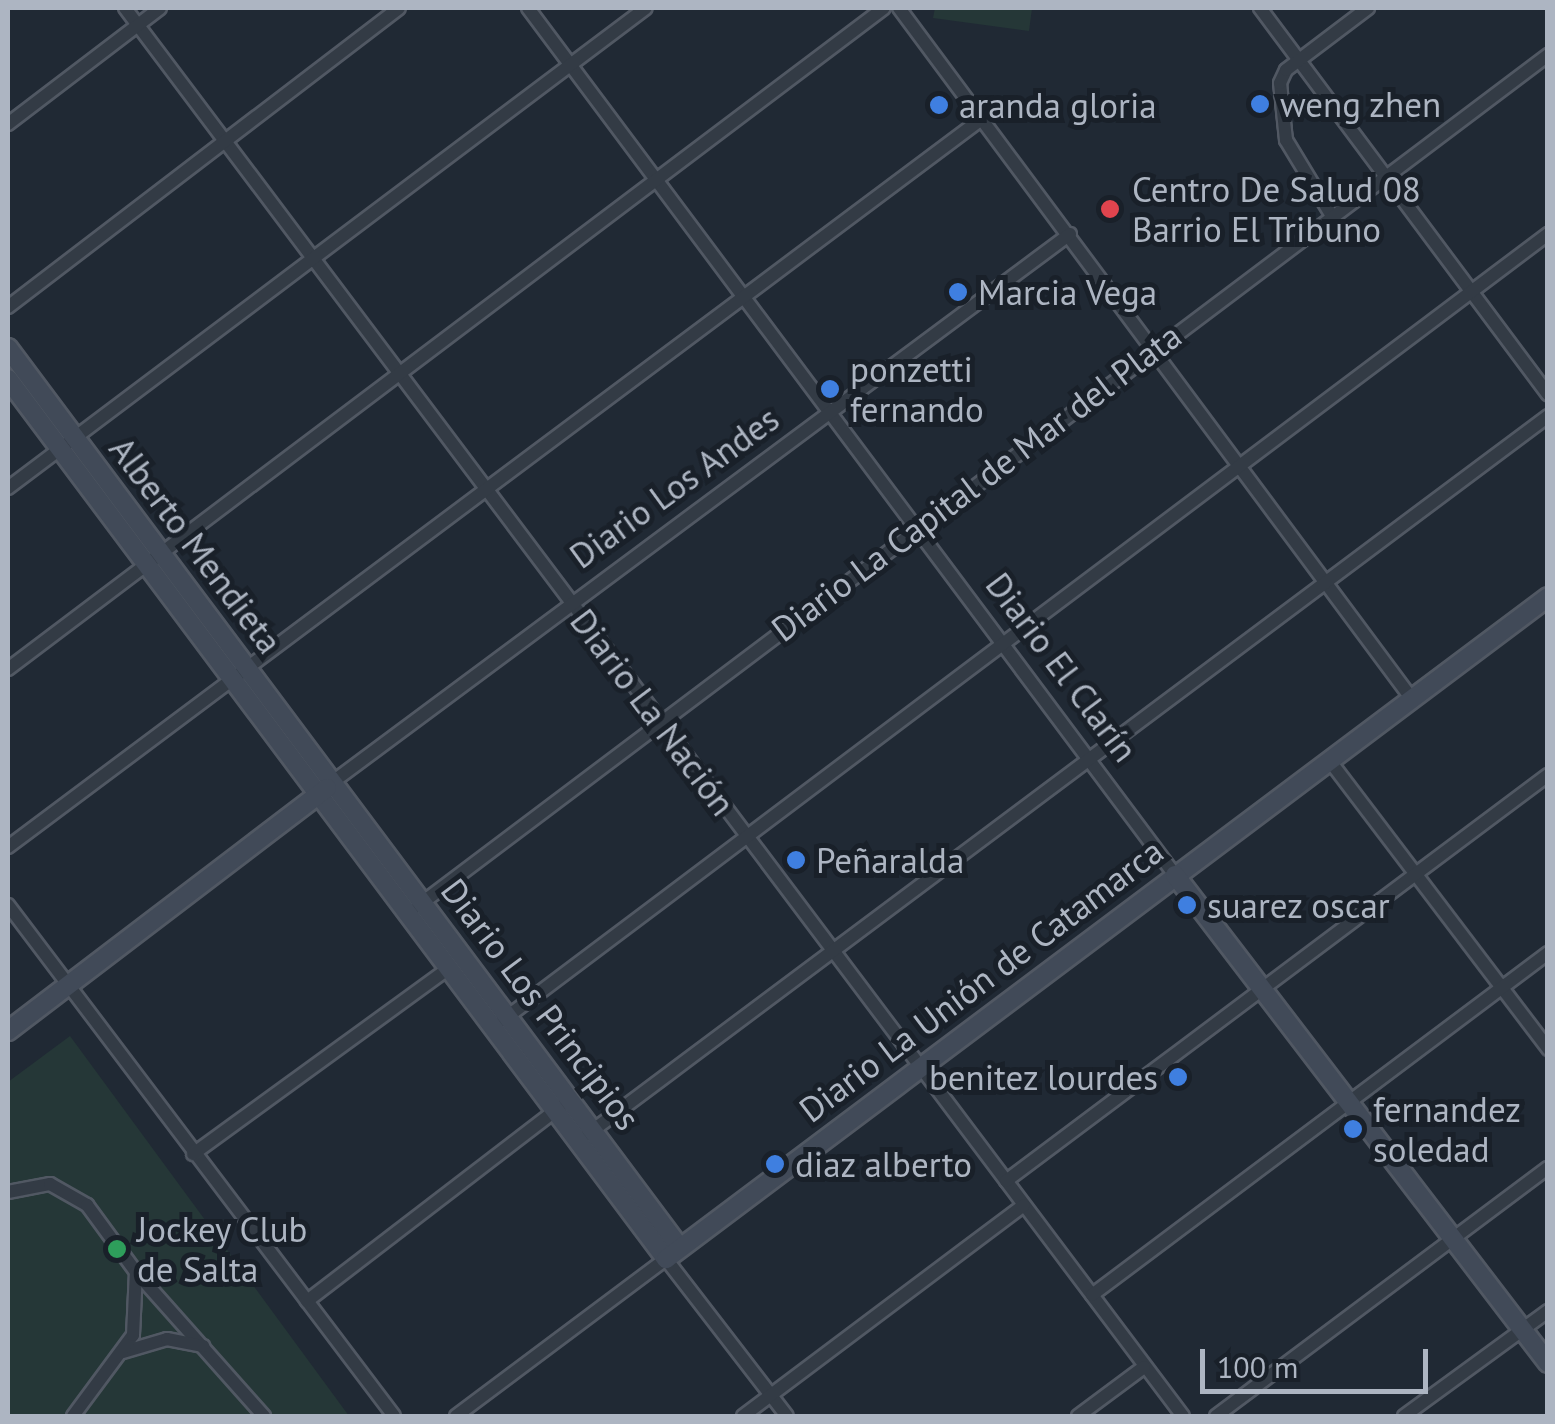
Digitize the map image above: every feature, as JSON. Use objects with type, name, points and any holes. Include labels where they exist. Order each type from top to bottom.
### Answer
[{"type":"street","name":"Diario La Nación","points":[[125,8],[1182,1416]]},
{"type":"street","points":[[8,124],[160,8]]},
{"type":"street","points":[[8,307],[399,8]]},
{"type":"street","name":"Diario El Clarín","points":[[528,8],[1174,874],[1548,1363]]},
{"type":"street","points":[[8,488],[646,8]]},
{"type":"street","points":[[8,669],[146,568],[161,552],[397,371],[658,184],[884,8]]},
{"type":"street","points":[[899,8],[1412,699]]},
{"type":"street","points":[[1260,8],[1548,395]]},
{"type":"street","points":[[1332,216],[1282,122],[1280,83],[1300,60],[1368,8]]},
{"type":"street","name":"Diario La Capital de Mar del Plata","points":[[408,914],[658,719],[1548,55]]},
{"type":"street","points":[[8,847],[234,683],[484,488],[983,118]]},
{"type":"street","name":"Diario Los Andes","points":[[8,1031],[320,796],[334,781],[1070,234]]},
{"type":"street","points":[[500,1021],[1548,234]]},
{"type":"street","name":"Alberto Mendieta","points":[[8,348],[334,781]]},
{"type":"street","name":"Alberto Mendieta","points":[[8,379],[320,796]]},
{"type":"street","points":[[586,1136],[1548,416]]},
{"type":"street","name":"Diario La Unión de Catamarca","points":[[456,1416],[1548,597]]},
{"type":"street","points":[[1329,760],[1548,1050]]},
{"type":"street","points":[[1006,1181],[1264,992],[1548,775]]},
{"type":"street","name":"Diario Los Principios","points":[[334,781],[424,901],[500,1021],[788,1416]]},
{"type":"street","name":"Diario Los Principios","points":[[320,796],[449,968],[500,1021]]},
{"type":"street","points":[[8,905],[394,1416]]},
{"type":"street","points":[[1092,1294],[1350,1105],[1548,953]]},
{"type":"street","points":[[194,1154],[449,968]]},
{"type":"street","points":[[307,1301],[562,1105]]},
{"type":"street","points":[[1216,1416],[1548,1168]]},
{"type":"street","points":[[8,1192],[34,1183],[69,1190],[264,1416]]},
{"type":"street","points":[[743,1416],[1024,1206]]},
{"type":"street","points":[[73,1416],[124,1352],[136,1320],[136,1272]]},
{"type":"street","points":[[1404,1416],[1548,1311]]},
{"type":"street","points":[[124,1352],[167,1339],[204,1347]]},
{"type":"street","points":[[1078,1416],[1144,1367]]},
{"type":"shaded area","points":[[935,8],[1032,8],[1029,31],[933,18]]},
{"type":"shaded area","name":"Jockey Club de Salta","points":[[70,1036],[349,1416],[8,1416],[8,1082]]},
{"type":"place","name":"weng zhen","points":[[1260,104]]},
{"type":"place","name":"aranda gloria","points":[[939,105]]},
{"type":"place","name":"Centro De Salud 08 Barrio El Tribuno","points":[[1110,209]]},
{"type":"place","name":"Marcia Vega","points":[[958,292]]},
{"type":"place","name":"ponzetti fernando","points":[[830,389]]},
{"type":"place","name":"Peñaralda","points":[[796,860]]},
{"type":"place","name":"suarez oscar","points":[[1187,905]]},
{"type":"place","name":"benitez lourdes","points":[[1178,1077]]},
{"type":"place","name":"fernandez soledad","points":[[1353,1129]]},
{"type":"place","name":"diaz alberto","points":[[775,1164]]},
{"type":"place","name":"Jockey Club de Salta","points":[[117,1249]]}]
